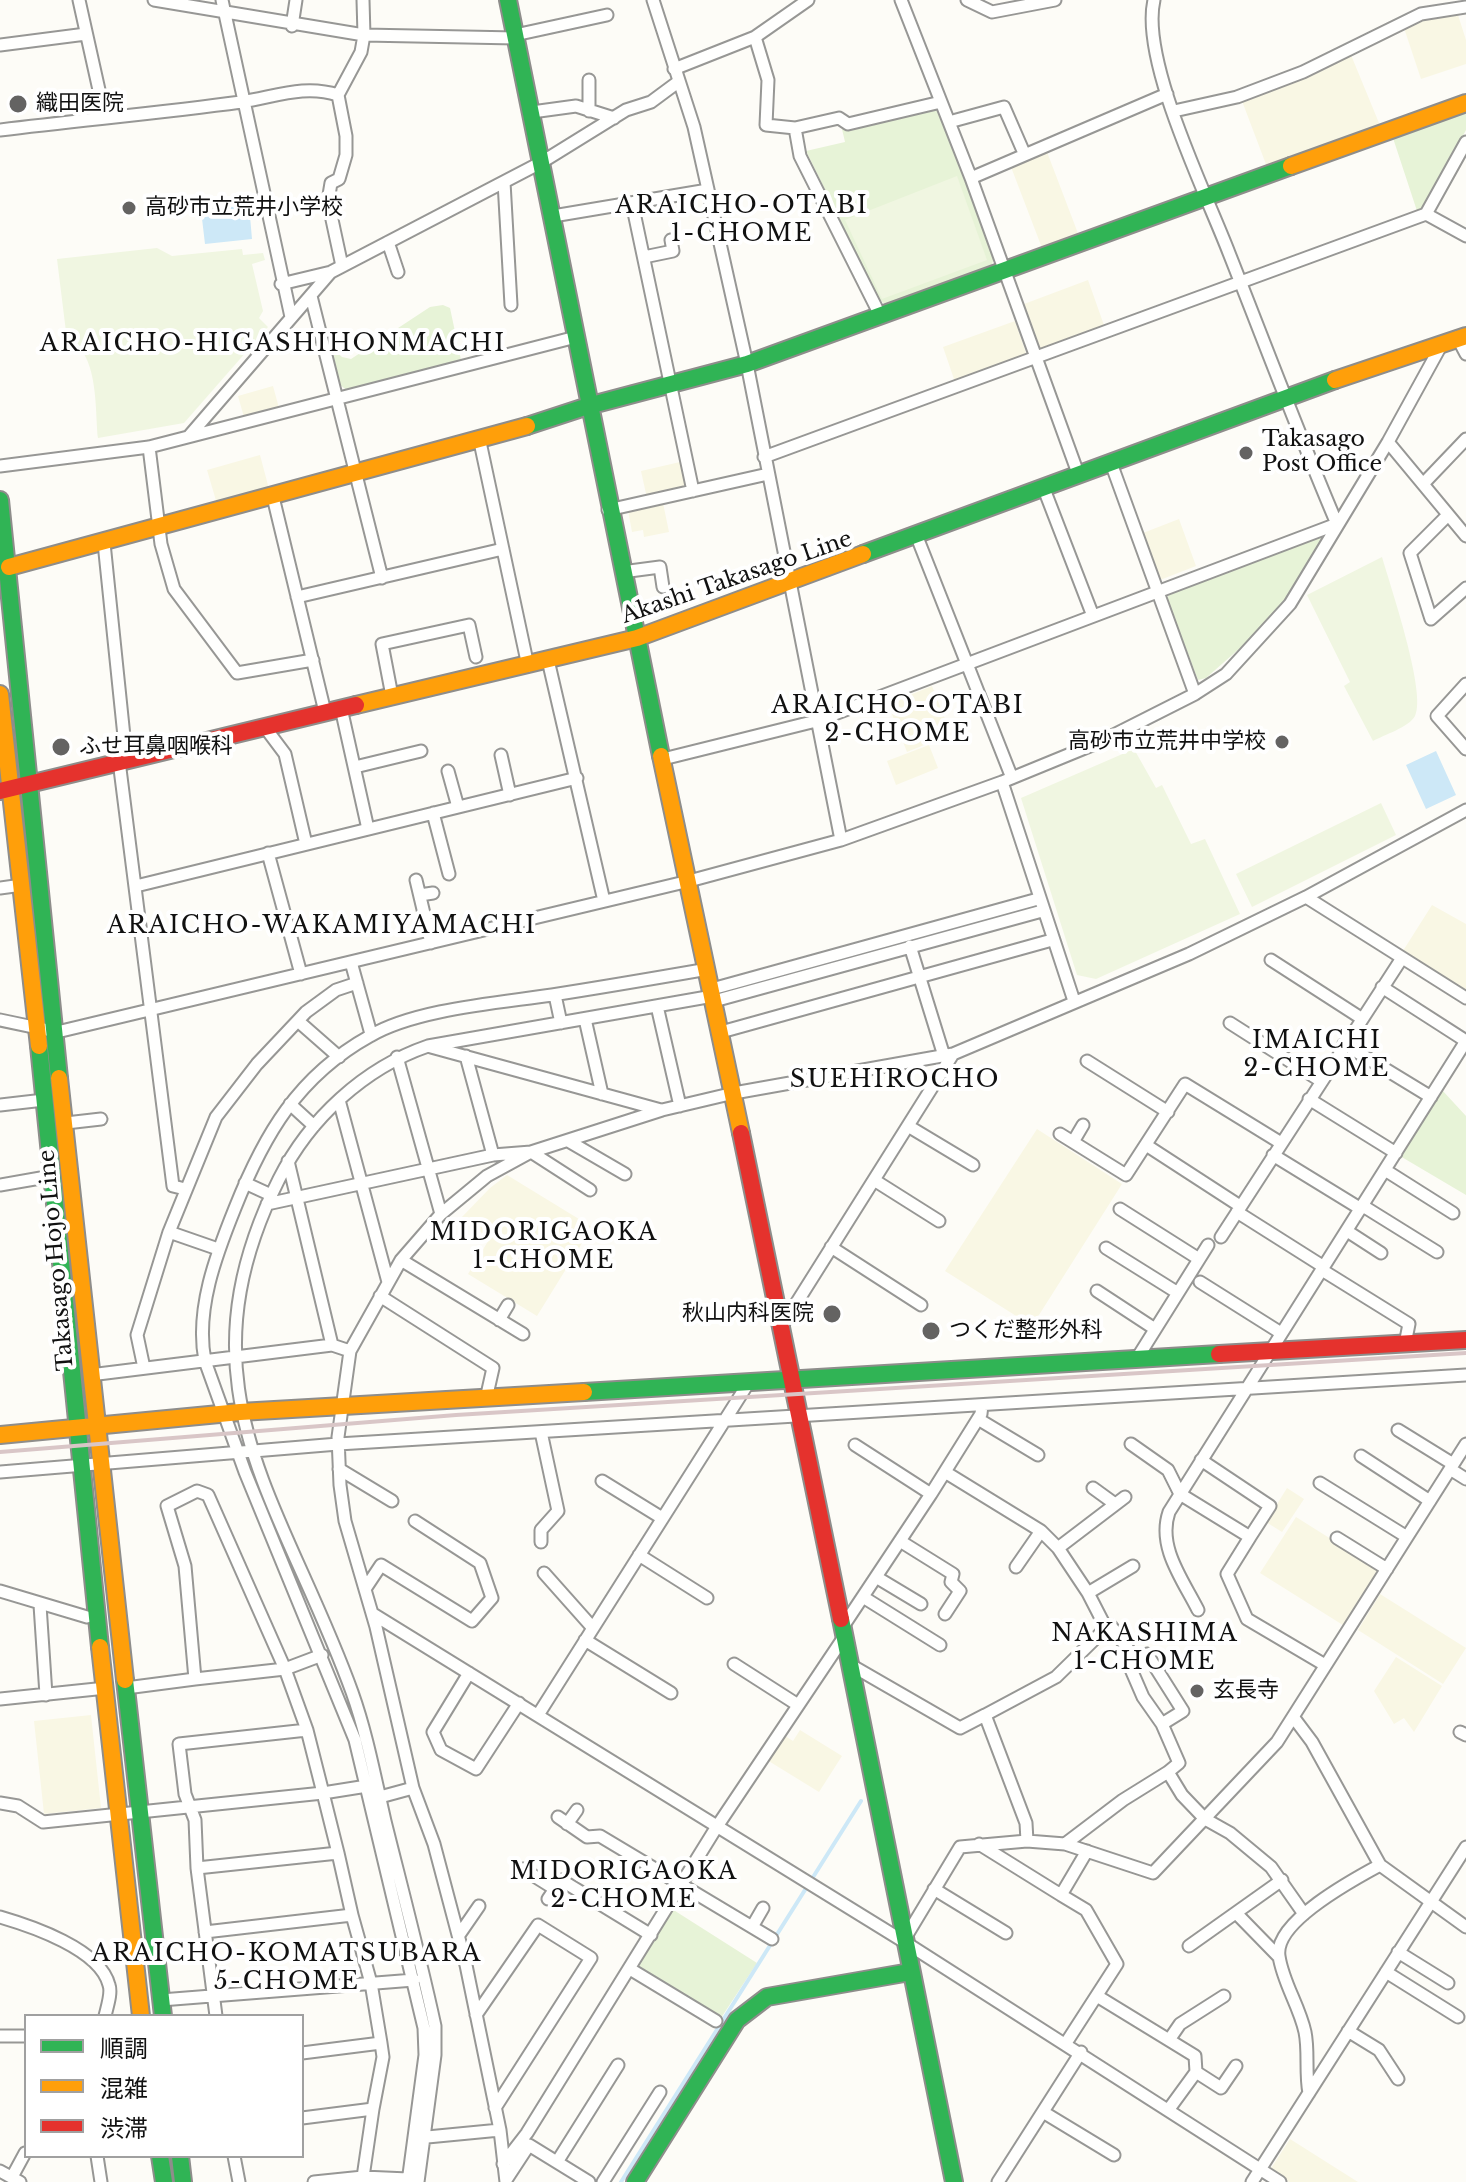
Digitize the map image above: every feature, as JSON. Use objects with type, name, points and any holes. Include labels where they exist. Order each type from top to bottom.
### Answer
[{"type":"street","points":[[79,0],[105,117]]},
{"type":"street","points":[[154,0],[226,15],[364,35],[516,37],[607,15]]},
{"type":"street","points":[[222,0],[281,284],[291,317]]},
{"type":"street","points":[[292,26],[296,0]]},
{"type":"street","points":[[190,435],[336,269],[328,201],[331,183],[339,179],[346,155],[338,95],[344,78],[361,52],[363,0]]},
{"type":"street","points":[[508,0],[553,216],[608,510],[734,1093],[954,2182]]},
{"type":"street","points":[[653,0],[694,127],[747,364],[788,585],[841,840]]},
{"type":"street","points":[[674,69],[755,37],[808,0]]},
{"type":"street","points":[[901,0],[971,178],[1079,476]]},
{"type":"street","points":[[967,0],[992,12],[1055,0]]},
{"type":"street","points":[[1154,0],[1149,20],[1167,94],[1283,397],[1337,524]]},
{"type":"street","points":[[1174,111],[1237,97],[1303,72],[1421,14],[1460,5]]},
{"type":"street","points":[[0,45],[86,34]]},
{"type":"street","points":[[755,37],[768,80],[766,125],[795,128],[839,118],[848,124],[941,102]]},
{"type":"street","points":[[589,80],[589,111]]},
{"type":"street","points":[[281,284],[336,269],[542,162],[626,110],[651,102],[678,82]]},
{"type":"street","points":[[0,130],[243,101],[305,89],[319,89],[338,95]]},
{"type":"street","points":[[971,178],[1167,94]]},
{"type":"street","points":[[9,567],[273,497],[357,471],[480,442],[588,406],[747,364],[1206,194],[1466,103]]},
{"type":"street","points":[[532,112],[564,106],[614,118]]},
{"type":"street","points":[[949,122],[1004,107],[1024,153]]},
{"type":"street","points":[[795,128],[800,156],[879,313]]},
{"type":"street","points":[[764,457],[1426,214],[1466,142]]},
{"type":"street","points":[[504,182],[511,305]]},
{"type":"street","points":[[553,216],[708,190]]},
{"type":"street","points":[[632,203],[693,491]]},
{"type":"street","points":[[1426,214],[1466,236]]},
{"type":"street","points":[[644,257],[673,251],[671,240]]},
{"type":"street","points":[[388,242],[398,272]]},
{"type":"street","points":[[311,296],[382,578]]},
{"type":"street","points":[[0,1020],[57,1032],[689,881],[841,840],[1007,780],[1102,741],[1195,694],[1226,674],[1290,604],[1466,320]]},
{"type":"street","points":[[0,466],[149,447],[576,337]]},
{"type":"street","points":[[1455,338],[1466,354]]},
{"type":"street","name":"Akashi Takasago Line","points":[[5,790],[637,638],[917,537],[1283,397],[1455,338]]},
{"type":"street","points":[[1423,484],[1466,439]]},
{"type":"street","points":[[480,442],[528,666]]},
{"type":"street","points":[[1388,442],[1466,536]]},
{"type":"street","points":[[149,447],[160,527],[174,589],[237,673],[313,660]]},
{"type":"street","points":[[1111,463],[1195,694]]},
{"type":"street","points":[[608,510],[768,474]]},
{"type":"street","points":[[1044,489],[1093,616]]},
{"type":"street","points":[[273,497],[313,660],[355,767],[368,829]]},
{"type":"street","name":"Takasago Hojo Line","points":[[0,500],[90,1375],[137,1811],[162,2008]]},
{"type":"street","points":[[1448,515],[1410,553],[1431,619],[1466,588]]},
{"type":"street","points":[[663,759],[816,721],[1337,524]]},
{"type":"street","points":[[917,537],[967,665],[1007,780],[1038,899],[1074,1001]]},
{"type":"street","points":[[104,543],[125,746],[119,761],[173,1186],[185,1189]]},
{"type":"street","points":[[297,597],[503,549]]},
{"type":"street","points":[[622,572],[660,567],[663,587]]},
{"type":"street","points":[[392,696],[382,644],[469,625],[476,657]]},
{"type":"street","points":[[548,660],[604,901]]},
{"type":"street","points":[[1466,684],[1437,716],[1466,749]]},
{"type":"street","name":"Takasago Hojo Line","points":[[0,694],[5,790],[22,885],[75,1428],[141,2014]]},
{"type":"street","points":[[264,726],[285,754],[306,844]]},
{"type":"street","points":[[355,767],[421,751]]},
{"type":"street","points":[[501,755],[510,795]]},
{"type":"street","points":[[448,771],[458,807]]},
{"type":"street","points":[[136,886],[577,778]]},
{"type":"street","points":[[245,1183],[269,1199],[298,1196],[493,1155],[531,1152],[662,1110],[734,1093],[949,1055],[1189,954],[1306,897],[1466,810]]},
{"type":"street","points":[[433,813],[449,874]]},
{"type":"street","points":[[268,853],[301,974]]},
{"type":"street","points":[[416,880],[431,943]]},
{"type":"street","points":[[0,888],[22,885]]},
{"type":"street","points":[[420,895],[433,893]]},
{"type":"street","points":[[1306,897],[1466,998]]},
{"type":"street","points":[[713,995],[1038,899]]},
{"type":"street","points":[[419,2138],[424,2028],[367,1786],[350,1726],[238,1453],[233,1413],[233,1358],[243,1275],[269,1199],[288,1161],[314,1126],[339,1100],[397,1057],[428,1046],[713,995],[1042,911]]},
{"type":"street","points":[[721,1032],[1052,940]]},
{"type":"street","points":[[782,1326],[949,1055],[910,946]]},
{"type":"street","points":[[1221,1237],[1402,958]]},
{"type":"street","points":[[1271,960],[1361,1018]]},
{"type":"street","points":[[351,962],[371,1034]]},
{"type":"street","points":[[314,2182],[411,2181],[435,2055],[435,2026],[353,1694],[251,1451],[205,1361],[202,1346],[205,1306],[218,1249],[262,1144],[290,1104],[339,1057],[371,1034],[478,1005],[708,969]]},
{"type":"street","points":[[144,1368],[137,1335],[169,1232],[216,1117],[257,1064],[298,1021],[336,990],[357,983]]},
{"type":"street","points":[[1198,1610],[1167,1549],[1163,1529],[1201,1460],[1466,1041],[1382,987]]},
{"type":"street","points":[[555,995],[561,1023]]},
{"type":"street","points":[[657,1006],[680,1106]]},
{"type":"street","points":[[585,1019],[602,1094]]},
{"type":"street","points":[[298,1021],[339,1057]]},
{"type":"street","points":[[1230,1023],[1321,1081]]},
{"type":"street","points":[[1344,1044],[1431,1097]]},
{"type":"street","points":[[428,1046],[662,1110]]},
{"type":"street","points":[[466,1056],[493,1155]]},
{"type":"street","points":[[397,1057],[441,1214]]},
{"type":"street","points":[[1087,1061],[1168,1112]]},
{"type":"street","points":[[1060,1134],[1126,1175],[1185,1084],[1281,1143]]},
{"type":"street","points":[[1309,1099],[1396,1153]]},
{"type":"street","points":[[0,1105],[44,1100]]},
{"type":"street","points":[[339,1100],[388,1282]]},
{"type":"street","points":[[290,1104],[314,1126]]},
{"type":"street","points":[[66,1123],[101,1119]]},
{"type":"street","points":[[1073,1142],[1083,1125]]},
{"type":"street","points":[[908,1126],[973,1165]]},
{"type":"street","points":[[570,1142],[625,1174]]},
{"type":"street","points":[[1146,1145],[1323,1269],[1409,1324],[1405,1344]]},
{"type":"street","points":[[531,1152],[590,1190]]},
{"type":"street","points":[[506,2181],[500,2130],[459,1935],[434,1844],[413,1788],[373,1614],[345,1521],[338,1444],[350,1351],[401,1260],[441,1214],[487,1176],[531,1152]]},
{"type":"street","points":[[1273,1155],[1437,1252]]},
{"type":"street","points":[[288,1161],[332,1345]]},
{"type":"street","points":[[1385,1170],[1453,1213]]},
{"type":"street","points":[[0,1185],[52,1176]]},
{"type":"street","points":[[874,1180],[939,1221]]},
{"type":"street","points":[[1120,1209],[1199,1259]]},
{"type":"street","points":[[1347,1231],[1381,1253]]},
{"type":"street","points":[[169,1232],[218,1249]]},
{"type":"street","points":[[1136,1360],[1208,1245]]},
{"type":"street","points":[[831,1247],[921,1305]]},
{"type":"street","points":[[1106,1248],[1178,1293]]},
{"type":"street","points":[[401,1260],[523,1334]]},
{"type":"street","points":[[1200,1282],[1281,1333]]},
{"type":"street","points":[[1097,1291],[1155,1329]]},
{"type":"street","points":[[380,1296],[493,1368],[486,1399]]},
{"type":"street","points":[[499,1320],[508,1305]]},
{"type":"street","points":[[0,1435],[233,1413],[1466,1340]]},
{"type":"street","points":[[90,1375],[332,1345],[350,1351]]},
{"type":"street","points":[[0,1472],[338,1444],[1466,1375]]},
{"type":"street","points":[[538,1715],[749,1382]]},
{"type":"street","points":[[503,2164],[527,2133],[716,1828],[798,1705],[863,1597],[978,1419],[982,1405]]},
{"type":"street","points":[[978,1419],[1038,1455]]},
{"type":"street","points":[[1398,1430],[1466,1479]]},
{"type":"street","points":[[541,1432],[558,1511],[541,1530],[541,1542]]},
{"type":"street","points":[[1131,1444],[1168,1470],[1180,1494],[1250,1537]]},
{"type":"street","points":[[903,1941],[960,1847],[1027,1841],[1065,1844],[1153,1873],[1277,1742],[1466,1444]]},
{"type":"street","points":[[855,1445],[931,1494]]},
{"type":"street","points":[[1361,1456],[1430,1501]]},
{"type":"street","points":[[1201,1460],[1270,1506],[1227,1574],[1247,1619],[1325,1665]]},
{"type":"street","points":[[339,1469],[392,1501]]},
{"type":"street","points":[[945,1472],[1041,1531],[1058,1548],[1088,1593],[1106,1628]]},
{"type":"street","points":[[602,1481],[662,1518]]},
{"type":"street","points":[[1320,1483],[1407,1537]]},
{"type":"street","points":[[1058,1548],[1120,1500],[1093,1488]]},
{"type":"street","points":[[195,1679],[185,1566],[167,1506],[197,1491],[208,1495],[285,1669],[307,1730],[371,1983],[383,2057],[363,2180]]},
{"type":"street","points":[[365,1589],[381,1565],[472,1621],[481,1613],[492,1598],[480,1563],[415,1521]]},
{"type":"street","points":[[1016,1567],[1041,1531]]},
{"type":"street","points":[[1337,1538],[1387,1569]]},
{"type":"street","points":[[900,1541],[953,1574],[951,1582],[960,1591],[945,1614]]},
{"type":"street","points":[[639,1555],[707,1598]]},
{"type":"street","points":[[1088,1593],[1133,1566]]},
{"type":"street","points":[[544,1573],[592,1627]]},
{"type":"street","points":[[876,1577],[921,1604]]},
{"type":"street","points":[[0,1591],[87,1617]]},
{"type":"street","points":[[863,1597],[940,1645]]},
{"type":"street","points":[[40,1605],[46,1695]]},
{"type":"street","points":[[373,1614],[1081,2052],[1280,2182]]},
{"type":"street","points":[[849,1664],[960,1728],[1056,1677],[1111,1626],[1136,1660]]},
{"type":"street","points":[[585,1640],[671,1693]]},
{"type":"street","points":[[1065,1844],[1179,1763],[1162,1724],[1143,1697],[1130,1667],[1147,1654],[1183,1711],[1162,1724]]},
{"type":"street","points":[[126,1688],[285,1669],[322,1655]]},
{"type":"street","points":[[734,1664],[798,1705]]},
{"type":"street","points":[[469,1673],[433,1732],[441,1750],[476,1769],[519,1703]]},
{"type":"street","points":[[0,1699],[106,1688]]},
{"type":"street","points":[[985,1715],[1022,1809],[1027,1841]]},
{"type":"street","points":[[1294,1718],[1312,1742],[1380,1865],[1465,1924]]},
{"type":"street","points":[[216,2014],[197,1868],[195,1820],[189,1807],[179,1744],[307,1730]]},
{"type":"street","points":[[1168,1772],[1182,1795],[1205,1819],[1258,1855],[1282,1880],[1304,1914]]},
{"type":"street","points":[[0,1803],[18,1806],[43,1822],[367,1786]]},
{"type":"street","points":[[380,1797],[413,1788]]},
{"type":"street","points":[[577,1810],[562,1820],[587,1837],[600,1836],[772,1939]]},
{"type":"street","points":[[979,1844],[1086,1910],[1117,1964],[1066,2043]]},
{"type":"street","points":[[1252,2182],[1466,1847]]},
{"type":"street","points":[[1061,1895],[1087,1851]]},
{"type":"street","points":[[197,1868],[338,1853]]},
{"type":"street","points":[[1278,1956],[1287,1933],[1304,1914],[1338,1888],[1380,1865]]},
{"type":"street","points":[[523,1869],[555,1889]]},
{"type":"street","points":[[548,1899],[561,1880],[651,1935]]},
{"type":"street","points":[[1189,1946],[1282,1880]]},
{"type":"street","points":[[934,1889],[1006,1933]]},
{"type":"street","points":[[459,1935],[479,1906]]},
{"type":"street","points":[[752,1927],[763,1908]]},
{"type":"street","points":[[1237,1914],[1278,1956],[1306,2036],[1309,2093]]},
{"type":"street","points":[[205,1932],[352,1915]]},
{"type":"street","points":[[0,1917],[46,1930],[101,1970],[110,1986],[105,2014]]},
{"type":"street","points":[[476,2015],[538,1925],[591,1958],[495,2108]]},
{"type":"street","points":[[1398,1952],[1448,1983]]},
{"type":"street","points":[[630,1969],[716,2021]]},
{"type":"street","points":[[635,2182],[737,2020],[767,1997],[910,1972]]},
{"type":"street","points":[[1386,1972],[1458,2017]]},
{"type":"street","points":[[162,2008],[214,1995],[414,1980]]},
{"type":"street","points":[[1097,1996],[1195,2056],[1196,2072],[1169,2109]]},
{"type":"street","points":[[1169,2040],[1180,2024],[1224,1996]]},
{"type":"street","points":[[1348,2031],[1379,2050],[1398,2079]]},
{"type":"street","points":[[0,2036],[24,2036]]},
{"type":"street","points":[[304,2053],[381,2043]]},
{"type":"street","points":[[998,2182],[1081,2052]]},
{"type":"street","points":[[557,2162],[618,2065]]},
{"type":"street","points":[[1196,2072],[1221,2088],[1236,2066]]},
{"type":"street","points":[[603,2182],[660,2092]]},
{"type":"street","points":[[304,2118],[373,2109]]},
{"type":"street","points":[[1043,2112],[1114,2155]]},
{"type":"street","points":[[419,2138],[500,2130]]},
{"type":"street","points":[[506,2181],[529,2145],[589,2182]]},
{"type":"street","points":[[0,2171],[16,2180],[24,2156]]},
{"type":"street","points":[[97,2158],[101,2182]]},
{"type":"street","points":[[160,2158],[164,2182]]},
{"type":"street","points":[[180,2158],[183,2182]]},
{"type":"street","points":[[234,2158],[239,2182]]},
{"type":"shaded area","points":[[1458,15],[1466,40],[1466,64],[1421,79],[1404,28],[1420,19]]},
{"type":"shaded area","points":[[1351,55],[1379,123],[1377,128],[1267,167],[1242,101],[1324,70]]},
{"type":"shaded area","points":[[1047,152],[1079,236],[1042,248],[1011,167]]},
{"type":"shaded area","points":[[1088,280],[1105,328],[1041,351],[1024,304]]},
{"type":"shaded area","points":[[1015,321],[1027,356],[955,382],[943,347]]},
{"type":"shaded area","points":[[273,386],[279,408],[244,417],[238,396]]},
{"type":"shaded area","points":[[260,455],[269,489],[217,504],[207,470]]},
{"type":"shaded area","points":[[680,462],[686,489],[647,498],[641,471]]},
{"type":"shaded area","points":[[663,503],[669,532],[644,537],[643,530],[632,532],[628,510]]},
{"type":"shaded area","points":[[1179,519],[1196,566],[1160,580],[1143,533]]},
{"type":"shaded area","points":[[932,686],[951,734],[907,752],[888,704]]},
{"type":"shaded area","points":[[929,745],[938,768],[896,785],[887,761]]},
{"type":"shaded area","points":[[1432,905],[1466,924],[1466,995],[1401,954]]},
{"type":"shaded area","points":[[1037,1129],[1122,1184],[1032,1326],[945,1271]]},
{"type":"shaded area","points":[[507,1175],[592,1227],[537,1316],[468,1274],[490,1238],[460,1219]]},
{"type":"shaded area","points":[[1287,1488],[1304,1499],[1282,1532],[1266,1522]]},
{"type":"shaded area","points":[[1296,1517],[1382,1571],[1346,1627],[1260,1573]]},
{"type":"shaded area","points":[[1380,1594],[1466,1648],[1443,1684],[1358,1630]]},
{"type":"shaded area","points":[[1396,1657],[1442,1686],[1414,1732],[1404,1718],[1394,1724],[1374,1691]]},
{"type":"shaded area","points":[[91,1715],[101,1808],[44,1814],[34,1721]]},
{"type":"shaded area","points":[[800,1730],[842,1756],[819,1792],[767,1760],[782,1734],[793,1741]]},
{"type":"shaded area","points":[[1290,2139],[1358,2182],[1289,2182],[1270,2170]]},
{"type":"green space","points":[[934,107],[941,112],[994,258],[991,267],[887,306],[879,299],[806,151],[845,142],[842,129]]},
{"type":"green space","points":[[1466,108],[1466,130],[1425,208],[1417,211],[1392,135]]},
{"type":"green space","points":[[957,176],[987,260],[882,299],[845,220]]},
{"type":"green space","points":[[157,248],[172,256],[242,249],[243,255],[263,253],[265,260],[252,264],[263,311],[259,318],[268,327],[184,423],[98,438],[90,368],[77,346],[67,340],[57,259]]},
{"type":"green space","points":[[443,305],[450,308],[461,360],[348,391],[340,385],[332,348],[342,357],[351,359],[430,307]]},
{"type":"green space","points":[[1320,534],[1323,539],[1287,598],[1248,641],[1206,678],[1198,680],[1167,599],[1169,594]]},
{"type":"green space","points":[[1382,557],[1412,663],[1417,704],[1412,720],[1373,741],[1344,686],[1350,682],[1307,595]]},
{"type":"green space","points":[[1134,749],[1156,788],[1162,785],[1191,844],[1205,839],[1240,914],[1096,979],[1077,975],[1021,798]]},
{"type":"green space","points":[[1381,803],[1396,835],[1252,907],[1236,874]]},
{"type":"green space","points":[[1442,1090],[1466,1116],[1466,1195],[1400,1156]]},
{"type":"green space","points":[[672,1909],[757,1963],[719,2021],[635,1967]]},
{"type":"water","points":[[249,205],[252,239],[205,244],[201,210]]},
{"type":"water","points":[[1436,751],[1456,795],[1426,809],[1406,765]]},
{"type":"waterway","points":[[621,2182],[861,1801]]},
{"type":"railway","points":[[0,1452],[456,1415],[1466,1353]]},
{"type":"traffic: fast","points":[[508,0],[661,756]]},
{"type":"traffic: fast","points":[[527,426],[588,406],[747,364],[1291,166]]},
{"type":"traffic: fast","points":[[863,554],[1335,380]]},
{"type":"traffic: fast","points":[[0,500],[59,1078]]},
{"type":"traffic: fast","points":[[39,1046],[100,1647]]},
{"type":"traffic: fast","points":[[584,1392],[1219,1354]]},
{"type":"traffic: fast","points":[[841,1619],[954,2182]]},
{"type":"traffic: fast","points":[[125,1680],[163,2014]]},
{"type":"traffic: fast","points":[[635,2182],[737,2020],[767,1997],[910,1972]]},
{"type":"traffic: fast","points":[[160,2158],[164,2182]]},
{"type":"traffic: fast","points":[[180,2158],[183,2182]]},
{"type":"traffic: slow","points":[[1291,166],[1466,103]]},
{"type":"traffic: slow","points":[[1335,380],[1466,336]]},
{"type":"traffic: slow","points":[[9,567],[527,426]]},
{"type":"traffic: slow","points":[[356,705],[637,638],[863,554]]},
{"type":"traffic: slow","points":[[0,694],[39,1046]]},
{"type":"traffic: slow","points":[[661,756],[741,1133]]},
{"type":"traffic: slow","points":[[59,1078],[125,1680]]},
{"type":"traffic: slow","points":[[0,1435],[240,1412],[584,1392]]},
{"type":"traffic: slow","points":[[100,1647],[141,2014]]},
{"type":"traffic: jam","points":[[0,791],[356,705]]},
{"type":"traffic: jam","points":[[741,1133],[841,1619]]},
{"type":"traffic: jam","points":[[1219,1354],[1466,1340]]},
{"type":"place","name":"織田医院","points":[[18,104]]},
{"type":"place","name":"高砂市立荒井小学校","points":[[129,208]]},
{"type":"place","name":"Takasago Post Office","points":[[1246,453]]},
{"type":"place","name":"高砂市立荒井中学校","points":[[1282,742]]},
{"type":"place","name":"ふせ耳鼻咽喉科","points":[[61,747]]},
{"type":"place","name":"秋山内科医院","points":[[832,1314]]},
{"type":"place","name":"つくだ整形外科","points":[[931,1331]]},
{"type":"place","name":"玄長寺","points":[[1197,1691]]},
{"type":"district","name":"ARAICHO-OTABI 1-CHOME","points":[[742,220]]},
{"type":"district","name":"ARAICHO-HIGASHIHONMACHI","points":[[273,344]]},
{"type":"district","name":"ARAICHO-OTABI 2-CHOME","points":[[898,720]]},
{"type":"district","name":"ARAICHO-WAKAMIYAMACHI","points":[[322,926]]},
{"type":"district","name":"IMAICHI 2-CHOME","points":[[1317,1055]]},
{"type":"district","name":"SUEHIROCHO","points":[[895,1080]]},
{"type":"district","name":"MIDORIGAOKA 1-CHOME","points":[[544,1247]]},
{"type":"district","name":"NAKASHIMA 1-CHOME","points":[[1145,1648]]},
{"type":"district","name":"MIDORIGAOKA 2-CHOME","points":[[624,1886]]},
{"type":"district","name":"ARAICHO-KOMATSUBARA 5-CHOME","points":[[287,1968]]}]
